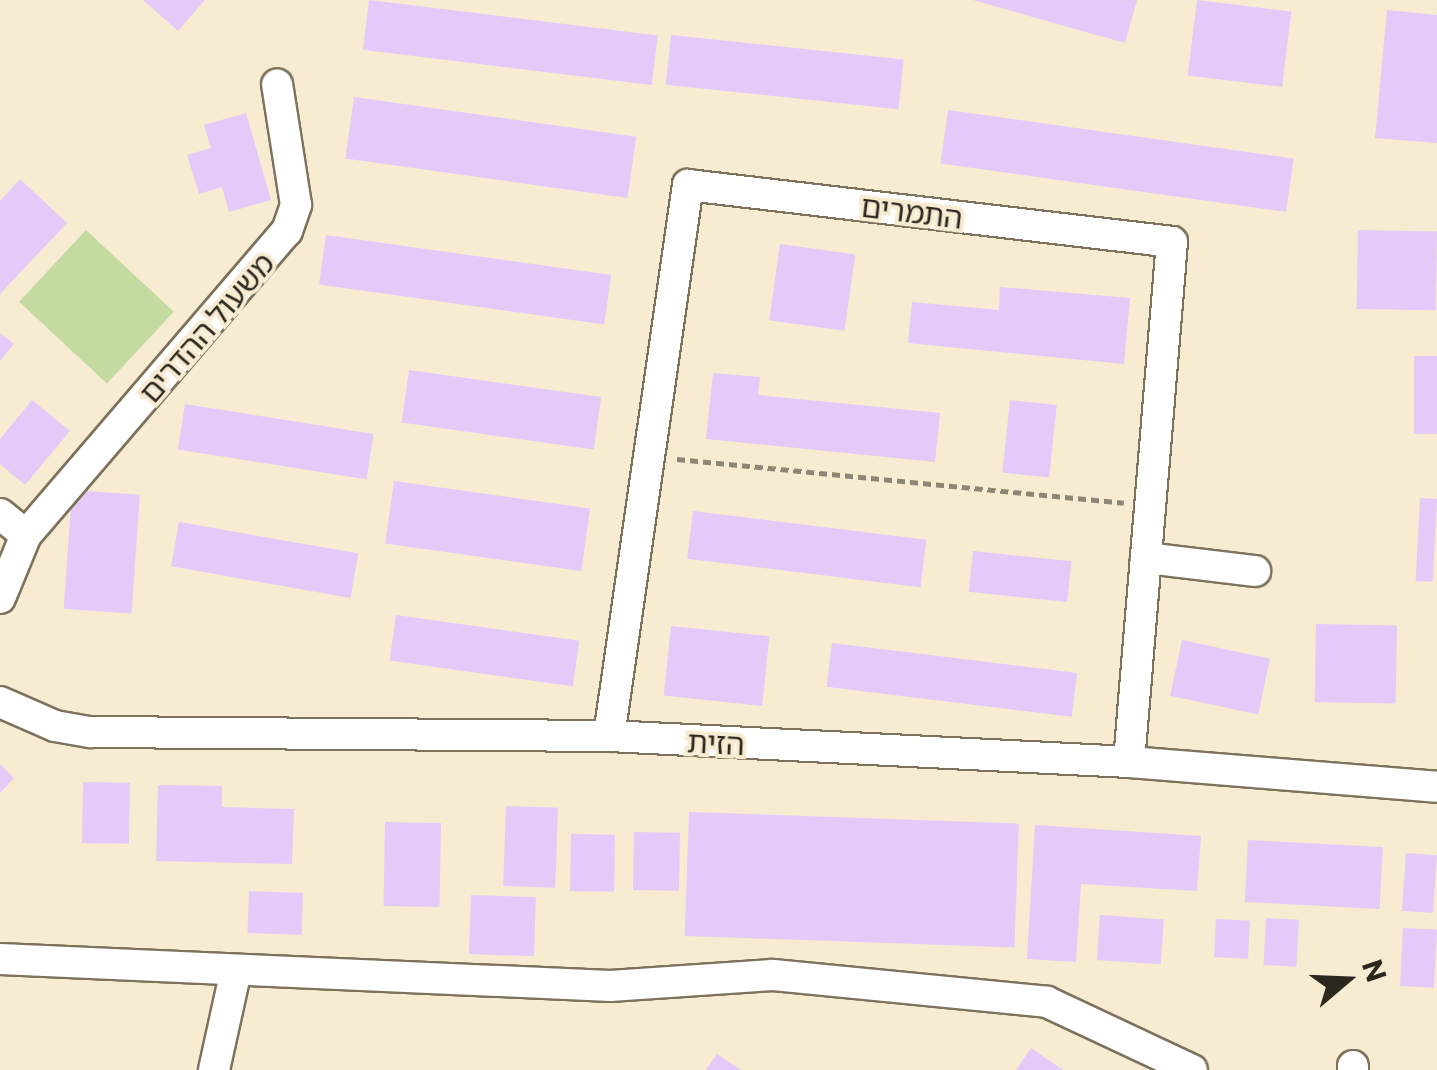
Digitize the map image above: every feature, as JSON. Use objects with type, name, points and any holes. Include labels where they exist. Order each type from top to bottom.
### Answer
[{"type":"street","name":"משעול ההדרים","points":[[0,598],[26,535],[287,231],[296,205],[277,84]]},
{"type":"street","name":"התמרים","points":[[609,736],[688,185],[1172,242],[1129,762]]},
{"type":"street","points":[[0,514],[26,535]]},
{"type":"street","points":[[1146,558],[1255,571]]},
{"type":"street","name":"הזית","points":[[0,702],[54,726],[90,732],[609,736],[1129,762],[1437,787]]},
{"type":"street","points":[[0,959],[610,986],[773,975],[960,992],[1047,1002],[1192,1070]]},
{"type":"street","points":[[214,1070],[236,970]]},
{"type":"path","points":[[649,456],[1150,506]]},
{"type":"green space","points":[[86,230],[174,312],[107,384],[19,302]]},
{"type":"building","points":[[143,0],[205,0],[178,31]]},
{"type":"building","points":[[369,0],[658,35],[652,85],[363,50]]},
{"type":"building","points":[[973,0],[1137,0],[1125,43]]},
{"type":"building","points":[[1197,0],[1291,12],[1282,87],[1188,75]]},
{"type":"building","points":[[1387,10],[1437,15],[1437,143],[1375,138]]},
{"type":"building","points":[[671,35],[904,59],[898,109],[666,85]]},
{"type":"building","points":[[354,97],[636,137],[628,198],[345,158]]},
{"type":"building","points":[[948,110],[1294,159],[1286,212],[940,163]]},
{"type":"building","points":[[246,113],[271,200],[229,212],[222,187],[199,194],[187,155],[211,148],[204,125]]},
{"type":"building","points":[[20,179],[67,223],[0,294],[0,201]]},
{"type":"building","points":[[1358,230],[1437,231],[1436,310],[1357,309]]},
{"type":"building","points":[[326,235],[611,275],[604,325],[319,285]]},
{"type":"building","points":[[780,244],[855,255],[845,331],[769,320]]},
{"type":"building","points":[[1000,287],[1130,298],[1124,364],[908,343],[912,302],[999,310]]},
{"type":"building","points":[[0,333],[14,344],[0,361]]},
{"type":"building","points":[[1414,356],[1437,356],[1437,434],[1414,434]]},
{"type":"building","points":[[409,370],[601,397],[594,449],[402,422]]},
{"type":"building","points":[[713,373],[760,377],[758,395],[940,413],[935,462],[706,439]]},
{"type":"building","points":[[32,400],[70,431],[25,485],[0,464],[0,439]]},
{"type":"building","points":[[1010,400],[1057,405],[1049,478],[1002,473]]},
{"type":"building","points":[[185,404],[374,434],[366,479],[178,449]]},
{"type":"building","points":[[394,481],[590,509],[581,571],[385,543]]},
{"type":"building","points":[[72,490],[140,495],[132,613],[64,609]]},
{"type":"building","points":[[1420,498],[1437,499],[1433,582],[1416,581]]},
{"type":"building","points":[[693,511],[926,540],[920,587],[687,559]]},
{"type":"building","points":[[179,522],[358,554],[350,598],[171,566]]},
{"type":"building","points":[[973,551],[1071,561],[1067,602],[969,592]]},
{"type":"building","points":[[396,615],[579,641],[573,686],[390,661]]},
{"type":"building","points":[[1316,624],[1397,625],[1396,703],[1315,702]]},
{"type":"building","points":[[671,626],[769,636],[762,706],[664,696]]},
{"type":"building","points":[[1182,640],[1270,659],[1258,714],[1170,696]]},
{"type":"building","points":[[832,643],[1077,673],[1072,717],[827,687]]},
{"type":"building","points":[[0,764],[14,778],[0,793]]},
{"type":"building","points":[[83,782],[130,783],[129,844],[82,843]]},
{"type":"building","points":[[158,785],[222,786],[222,807],[294,809],[292,864],[156,861]]},
{"type":"building","points":[[506,806],[558,808],[555,888],[503,886]]},
{"type":"building","points":[[689,812],[1019,824],[1014,947],[685,936]]},
{"type":"building","points":[[385,822],[441,823],[440,907],[384,906]]},
{"type":"building","points":[[1035,825],[1201,836],[1197,891],[1081,884],[1076,962],[1027,959]]},
{"type":"building","points":[[634,832],[680,833],[679,891],[633,890]]},
{"type":"building","points":[[571,834],[615,835],[614,892],[570,891]]},
{"type":"building","points":[[1248,840],[1383,847],[1380,909],[1245,902]]},
{"type":"building","points":[[1406,853],[1437,855],[1433,913],[1402,911]]},
{"type":"building","points":[[249,891],[303,893],[302,935],[248,933]]},
{"type":"building","points":[[471,895],[536,897],[534,956],[469,954]]},
{"type":"building","points":[[1100,915],[1164,919],[1161,964],[1097,960]]},
{"type":"building","points":[[1266,918],[1299,920],[1296,967],[1264,965]]},
{"type":"building","points":[[1216,919],[1250,921],[1248,959],[1214,957]]},
{"type":"building","points":[[1403,928],[1437,930],[1434,988],[1400,986]]},
{"type":"building","points":[[1031,1048],[1044,1057],[1063,1070],[1016,1070]]},
{"type":"building","points":[[717,1054],[741,1070],[706,1070]]}]
